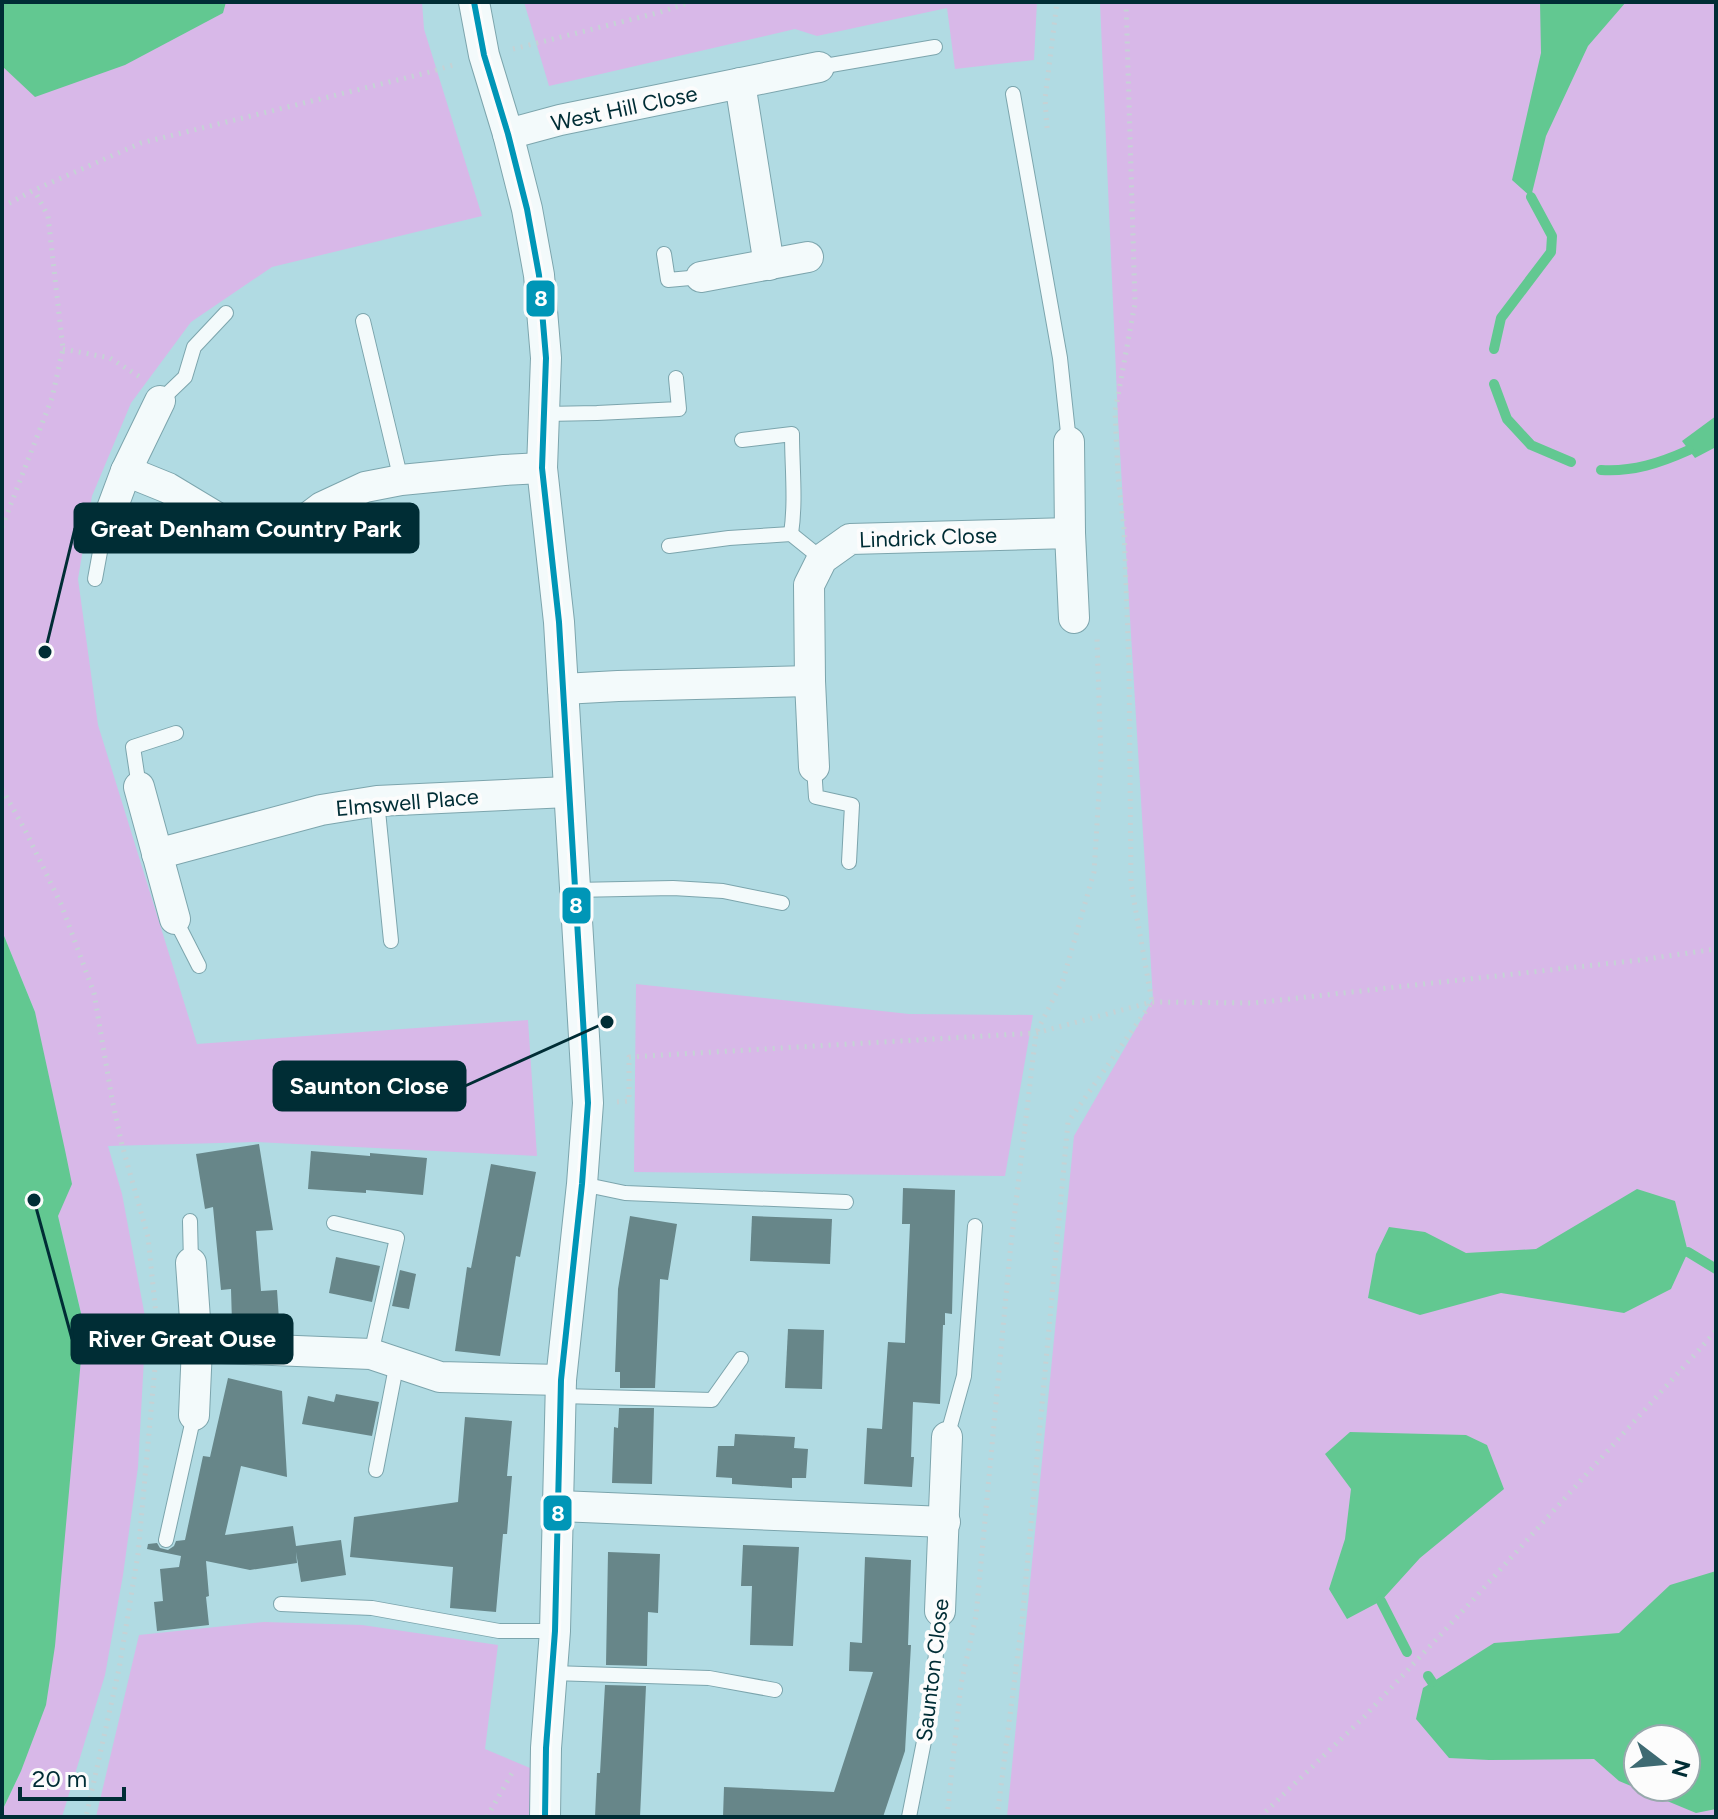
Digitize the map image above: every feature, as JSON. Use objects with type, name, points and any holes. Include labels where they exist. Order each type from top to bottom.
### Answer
[{"type":"street","points":[[474,2],[484,55],[527,209],[539,275],[546,358],[542,468],[559,622],[588,1103],[561,1388],[555,1631],[546,1748],[545,1817]]},
{"type":"street","name":"West Hill Close","points":[[508,134],[560,120],[819,67]]},
{"type":"street","points":[[740,83],[769,265]]},
{"type":"street","points":[[701,277],[808,257]]},
{"type":"street","points":[[104,530],[126,471],[160,401]]},
{"type":"street","points":[[1069,442],[1070,533],[1085,627]]},
{"type":"street","points":[[126,471],[168,488],[236,529],[264,537],[289,532],[322,507],[365,487],[401,480],[542,468]]},
{"type":"street","name":"Lindrick Close","points":[[822,559],[850,539],[1070,533]]},
{"type":"street","points":[[814,767],[809,585],[822,559]]},
{"type":"street","points":[[563,689],[810,681]]},
{"type":"street","points":[[139,787],[175,919]]},
{"type":"street","name":"Elmswell Place","points":[[157,854],[321,810],[377,801],[568,792]]},
{"type":"street","points":[[191,1263],[197,1347],[194,1415]]},
{"type":"street","points":[[197,1347],[384,1358],[440,1377],[561,1388]]},
{"type":"street","name":"Saunton Close","points":[[940,1611],[947,1437]]},
{"type":"street","points":[[559,1506],[945,1522]]},
{"type":"lane","name":"West Hill Close","points":[[819,67],[935,47]]},
{"type":"lane","points":[[1013,94],[1060,358],[1069,442]]},
{"type":"lane","points":[[664,254],[668,280],[701,277]]},
{"type":"lane","points":[[160,401],[185,377],[194,347],[226,313]]},
{"type":"lane","points":[[363,321],[401,480]]},
{"type":"lane","points":[[545,414],[679,409],[676,378]]},
{"type":"lane","points":[[742,440],[792,434],[794,511],[791,534]]},
{"type":"lane","points":[[95,579],[104,530]]},
{"type":"lane","points":[[669,546],[791,534],[822,559]]},
{"type":"lane","points":[[139,787],[133,747],[176,733]]},
{"type":"lane","points":[[814,767],[816,797],[852,805],[849,862]]},
{"type":"lane","points":[[377,801],[391,941]]},
{"type":"lane","points":[[574,890],[673,888],[723,891],[782,903]]},
{"type":"lane","points":[[175,919],[199,966]]},
{"type":"lane","points":[[582,1184],[625,1193],[846,1202]]},
{"type":"lane","points":[[190,1221],[191,1263]]},
{"type":"lane","points":[[334,1223],[397,1238],[376,1470]]},
{"type":"lane","name":"Saunton Close","points":[[947,1437],[964,1376],[975,1226]]},
{"type":"lane","points":[[561,1388],[712,1400],[741,1359]]},
{"type":"lane","points":[[166,1540],[194,1415]]},
{"type":"lane","points":[[281,1604],[372,1608],[499,1631],[555,1631]]},
{"type":"lane","name":"Saunton Close","points":[[909,1817],[931,1706],[940,1611]]},
{"type":"lane","points":[[552,1673],[709,1678],[775,1690]]},
{"type":"path","points":[[2,207],[141,143],[430,72],[484,55],[527,47],[691,2]]},
{"type":"path","points":[[1047,130],[1045,99],[1057,2]]},
{"type":"path","points":[[997,1817],[1023,1605],[1068,1122],[1152,1002],[1131,884],[1129,666],[1124,529],[1115,412],[1135,303],[1126,2]]},
{"type":"path","points":[[2,527],[52,398],[63,349],[48,216],[34,190]]},
{"type":"path","points":[[63,349],[110,358],[156,387],[160,401]]},
{"type":"path","points":[[947,1817],[961,1684],[976,1616],[1010,1253],[1036,1033],[1063,980],[1094,872],[1101,761],[1085,627]]},
{"type":"path","points":[[2,789],[61,904],[94,993],[122,1145],[148,1237],[158,1334],[138,1554],[119,1669],[86,1817]]},
{"type":"path","points":[[588,1103],[629,1101],[629,1057],[1036,1033],[1152,1002],[1253,1003],[1716,949]]},
{"type":"path","points":[[1260,1817],[1364,1717],[1716,1331]]},
{"type":"shaded area","points":[[2,2],[422,2],[424,29],[482,216],[272,267],[191,322],[131,403],[92,496],[78,579],[98,725],[197,1044],[528,1020],[537,1156],[256,1142],[108,1146],[122,1194],[146,1322],[138,1467],[105,1675],[62,1817],[2,1817],[21,1771],[84,1326],[58,1216],[35,1012],[2,931]]},
{"type":"shaded area","points":[[2,2],[226,2],[223,13],[125,65],[35,97],[2,66]]},
{"type":"shaded area","points":[[524,2],[1037,2],[1034,60],[955,69],[947,8],[817,36],[795,29],[549,86]]},
{"type":"shaded area","points":[[1100,2],[1716,2],[1716,1817],[1007,1817],[1074,1136],[1153,999],[1118,419]]},
{"type":"shaded area","points":[[1540,2],[1626,2],[1588,46],[1546,136],[1531,197],[1512,180],[1541,53]]},
{"type":"shaded area","points":[[1716,416],[1716,447],[1695,458],[1682,441]]},
{"type":"shaded area","points":[[2,931],[35,1012],[65,1150],[72,1184],[58,1216],[84,1326],[55,1646],[46,1705],[2,1811]]},
{"type":"shaded area","points":[[636,984],[909,1014],[1033,1015],[1005,1176],[634,1172]]},
{"type":"shaded area","points":[[1637,1189],[1675,1201],[1688,1252],[1671,1289],[1624,1313],[1501,1293],[1420,1315],[1368,1298],[1376,1254],[1389,1227],[1425,1232],[1466,1253],[1536,1249]]},
{"type":"shaded area","points":[[1350,1432],[1466,1435],[1487,1445],[1504,1489],[1420,1558],[1381,1601],[1347,1619],[1329,1589],[1345,1539],[1351,1489],[1325,1454]]},
{"type":"shaded area","points":[[1716,1571],[1716,1809],[1696,1813],[1672,1803],[1702,1803],[1702,1723],[1622,1723],[1622,1782],[1594,1759],[1449,1758],[1416,1719],[1423,1688],[1494,1643],[1619,1633],[1670,1585]]},
{"type":"shaded area","points":[[264,1622],[362,1625],[498,1645],[485,1749],[530,1768],[535,1817],[96,1817],[139,1635]]},
{"type":"building","points":[[259,1144],[273,1230],[256,1231],[261,1291],[277,1290],[279,1320],[232,1323],[231,1289],[221,1290],[213,1207],[205,1209],[196,1154]]},
{"type":"building","points":[[311,1151],[427,1158],[423,1195],[308,1189]]},
{"type":"building","points":[[491,1164],[536,1172],[520,1257],[516,1256],[500,1356],[455,1351],[467,1267],[471,1268]]},
{"type":"building","points":[[903,1188],[955,1190],[952,1314],[945,1313],[943,1325],[940,1404],[913,1402],[912,1487],[864,1484],[867,1428],[882,1429],[888,1342],[905,1343],[910,1224],[902,1224]]},
{"type":"building","points":[[630,1216],[677,1224],[668,1280],[660,1279],[655,1388],[620,1388],[620,1372],[615,1372],[618,1289]]},
{"type":"building","points":[[752,1216],[832,1219],[830,1264],[750,1261]]},
{"type":"building","points":[[336,1257],[380,1266],[372,1302],[329,1293]]},
{"type":"building","points":[[400,1270],[416,1274],[409,1309],[392,1306]]},
{"type":"building","points":[[788,1329],[824,1330],[822,1389],[785,1388]]},
{"type":"building","points":[[228,1378],[282,1391],[287,1477],[241,1466],[225,1535],[293,1526],[296,1546],[341,1540],[346,1575],[301,1582],[296,1552],[297,1563],[250,1570],[206,1561],[209,1625],[157,1631],[154,1602],[163,1601],[160,1569],[179,1567],[181,1556],[147,1549],[148,1544],[157,1543],[160,1548],[168,1550],[176,1541],[185,1540],[203,1456],[210,1457]]},
{"type":"building","points":[[336,1394],[379,1402],[372,1436],[302,1424],[308,1396],[334,1402]]},
{"type":"building","points":[[619,1408],[654,1408],[652,1484],[612,1483],[614,1427],[618,1428]]},
{"type":"building","points":[[465,1417],[512,1421],[507,1476],[512,1476],[496,1612],[450,1608],[453,1567],[350,1557],[354,1517],[458,1502]]},
{"type":"building","points":[[735,1434],[795,1437],[794,1448],[808,1449],[806,1478],[792,1478],[792,1488],[732,1484],[732,1478],[716,1477],[718,1446],[734,1446]]},
{"type":"building","points":[[743,1545],[799,1547],[793,1646],[750,1645],[752,1586],[741,1586]]},
{"type":"building","points":[[608,1552],[660,1554],[658,1613],[648,1612],[647,1666],[606,1665]]},
{"type":"building","points":[[865,1557],[911,1560],[908,1645],[911,1645],[905,1751],[883,1817],[723,1817],[724,1787],[834,1792],[873,1672],[849,1671],[850,1642],[862,1643]]},
{"type":"building","points":[[605,1685],[646,1686],[640,1817],[595,1817]]},
{"type":"waterway","points":[[1494,349],[1501,318],[1551,252],[1552,236],[1531,197]]},
{"type":"waterway","points":[[1494,384],[1507,419],[1531,445],[1571,462]]},
{"type":"waterway","points":[[1601,470],[1646,466],[1689,450]]},
{"type":"waterway","points":[[1688,1252],[1716,1269]]},
{"type":"waterway","points":[[1381,1601],[1407,1652]]},
{"type":"waterway","points":[[1428,1676],[1432,1682]]},
{"type":"transit line","name":"8","points":[[474,2],[484,55],[527,209],[539,275],[546,358],[542,468],[559,622],[588,1103],[561,1380],[555,1631],[546,1748],[545,1817]]},
{"type":"place","name":"Great Denham Country Park","points":[[45,652]]},
{"type":"place","name":"Saunton Close","points":[[607,1022]]},
{"type":"place","name":"River Great Ouse","points":[[34,1200]]}]
